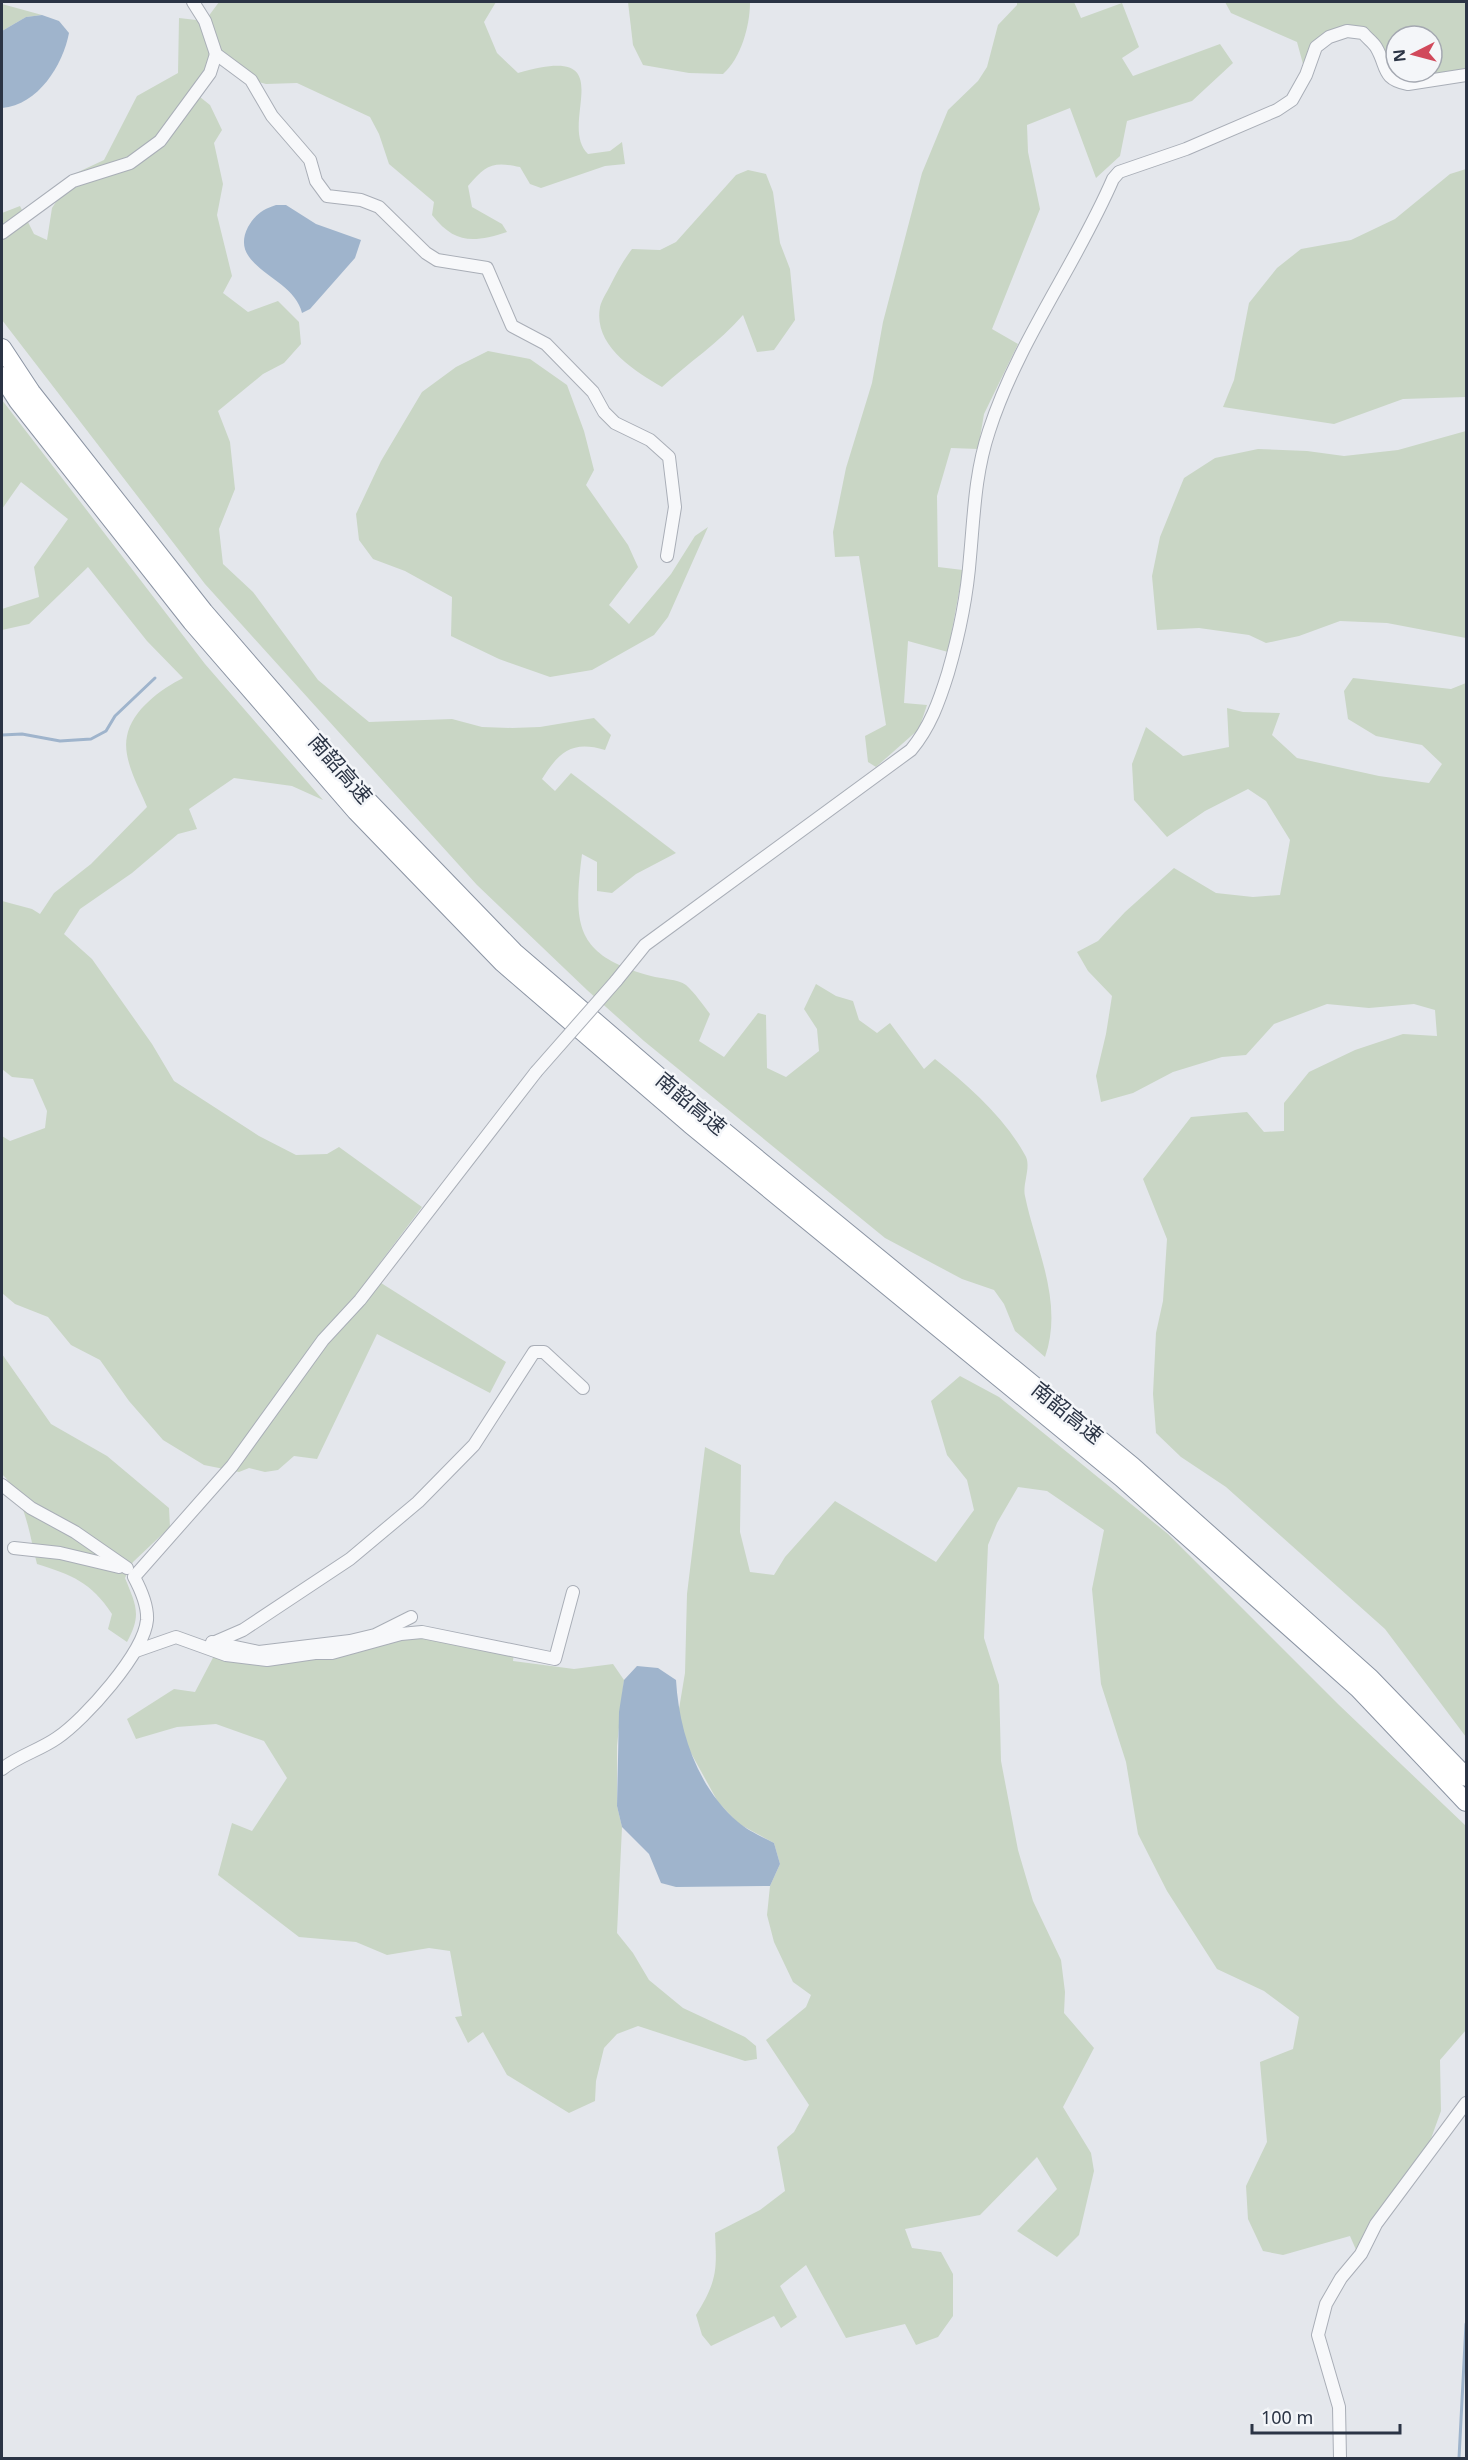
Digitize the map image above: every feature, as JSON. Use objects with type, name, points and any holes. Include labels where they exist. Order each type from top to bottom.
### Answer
[{"type":"highway","name":"南韶高速","points":[[2,348],[31,392],[204,612],[367,800],[514,952],[700,1112],[1132,1466],[1370,1678],[1467,1777]]},
{"type":"highway","name":"南韶高速","points":[[2,376],[25,410],[200,631],[356,811],[503,963],[690,1124],[1122,1478],[1359,1689],[1467,1802]]},
{"type":"street","points":[[194,2],[205,21],[216,54],[251,80],[272,116],[310,160],[316,181],[327,196],[361,200],[379,207],[417,245],[437,260],[487,268],[512,326],[546,344],[593,392],[604,412],[615,423],[650,440],[669,457],[675,507],[667,556]]},
{"type":"street","points":[[130,1573],[232,1466],[323,1340],[360,1300],[536,1072],[645,945],[895,762],[910,750],[926,731],[940,698],[963,617],[979,467],[1001,396],[1050,297],[1119,172],[1258,118],[1292,100],[1306,75],[1316,47],[1329,37],[1347,31],[1363,33],[1376,48],[1384,70],[1392,79],[1399,82],[1408,84],[1467,75]]},
{"type":"street","points":[[2,233],[73,181],[130,163],[160,141],[210,73],[216,54]]},
{"type":"street","points":[[213,1642],[243,1630],[350,1559],[418,1502],[474,1445],[534,1352],[544,1352],[583,1388]]},
{"type":"street","points":[[2,1485],[32,1508],[75,1532],[130,1573],[143,1594],[147,1618],[143,1638],[136,1652],[86,1714],[58,1738],[2,1769]]},
{"type":"street","points":[[14,1548],[60,1553],[130,1573]]},
{"type":"street","points":[[176,1637],[226,1655],[267,1660],[315,1653],[332,1653],[401,1634],[422,1632],[555,1659],[573,1592]]},
{"type":"street","points":[[136,1652],[176,1637],[195,1636],[259,1652],[350,1641],[375,1635],[411,1617]]},
{"type":"street","points":[[1340,2458],[1339,2408],[1318,2336],[1326,2304],[1341,2278],[1361,2254],[1376,2224],[1425,2155],[1467,2103]]},
{"type":"green space","points":[[219,2],[496,2],[484,22],[497,53],[518,73],[551,66],[570,68],[579,76],[582,90],[580,140],[588,154],[610,151],[622,142],[625,164],[605,166],[541,188],[530,184],[520,167],[503,164],[490,166],[468,186],[472,207],[502,224],[507,232],[474,239],[457,236],[440,225],[432,215],[434,202],[389,164],[379,134],[370,117],[297,83],[266,84],[251,80],[216,54],[195,93],[210,105],[222,130],[214,143],[223,184],[217,215],[232,276],[223,293],[248,312],[278,301],[299,322],[301,344],[284,363],[263,374],[218,411],[230,442],[235,489],[219,529],[223,564],[253,592],[318,680],[369,722],[452,719],[482,727],[512,728],[540,727],[594,718],[611,735],[605,750],[584,747],[568,751],[554,762],[542,779],[555,791],[571,773],[676,853],[636,874],[612,893],[597,891],[597,862],[582,854],[578,900],[580,919],[593,947],[626,968],[651,976],[679,981],[686,985],[710,1014],[699,1041],[724,1057],[758,1013],[766,1015],[767,1068],[786,1077],[819,1051],[817,1029],[804,1009],[816,984],[836,996],[853,1001],[859,1020],[877,1033],[890,1023],[924,1069],[935,1059],[973,1091],[1007,1128],[1027,1159],[1025,1196],[1050,1296],[1050,1337],[1045,1357],[1015,1331],[1004,1304],[994,1290],[962,1279],[885,1238],[644,1041],[477,885],[205,584],[2,320],[2,213],[20,206],[34,234],[47,240],[52,208],[74,174],[104,160],[137,96],[178,73],[179,18],[205,21]]},
{"type":"green space","points":[[628,2],[750,2],[743,41],[735,59],[723,74],[689,73],[643,65],[633,45]]},
{"type":"green space","points":[[1017,2],[1074,2],[1081,18],[1122,3],[1139,47],[1122,58],[1133,76],[1220,44],[1233,63],[1192,101],[1127,121],[1120,156],[1096,178],[1070,108],[1027,125],[1028,152],[1040,209],[992,329],[1018,344],[984,414],[978,449],[951,448],[937,496],[938,567],[963,570],[948,652],[908,641],[904,703],[927,705],[919,729],[876,767],[868,762],[865,736],[886,725],[859,556],[835,557],[833,532],[846,468],[872,383],[883,322],[922,173],[948,110],[978,81],[987,67],[998,25],[1017,5]]},
{"type":"green space","points":[[1225,2],[1466,2],[1466,75],[1444,77],[1444,24],[1384,24],[1384,62],[1363,33],[1329,37],[1306,75],[1297,42],[1231,13]]},
{"type":"green space","points":[[2,4],[42,15],[26,17],[2,31]]},
{"type":"green space","points":[[1466,169],[1466,397],[1403,399],[1334,424],[1223,407],[1234,380],[1249,303],[1277,268],[1301,249],[1351,240],[1395,219],[1450,174]]},
{"type":"green space","points":[[748,170],[766,174],[773,192],[780,243],[790,269],[795,320],[774,350],[757,352],[743,315],[724,335],[662,387],[639,373],[609,345],[599,321],[602,301],[632,249],[660,250],[676,242],[736,175]]},
{"type":"green space","points":[[488,351],[530,359],[567,385],[584,431],[594,470],[586,485],[628,545],[638,567],[609,605],[629,624],[671,574],[695,536],[708,527],[668,617],[654,635],[592,670],[550,677],[499,659],[451,636],[452,597],[405,571],[373,559],[359,540],[356,514],[381,461],[422,392],[456,367]]},
{"type":"green space","points":[[2,400],[205,664],[323,800],[292,786],[234,778],[189,809],[197,829],[178,834],[132,873],[80,909],[64,934],[92,959],[152,1044],[174,1081],[259,1136],[296,1155],[327,1154],[339,1147],[422,1207],[370,1276],[506,1362],[490,1393],[377,1334],[317,1459],[294,1456],[278,1470],[265,1472],[249,1468],[239,1472],[204,1465],[163,1440],[129,1401],[100,1360],[71,1345],[48,1317],[15,1304],[2,1293],[2,1136],[10,1141],[45,1128],[47,1111],[33,1079],[12,1077],[2,1069],[2,901],[32,909],[40,914],[54,893],[91,864],[147,807],[129,763],[127,736],[130,726],[141,709],[157,694],[183,678],[147,641],[88,567],[29,624],[2,630],[2,609],[39,597],[34,567],[68,519],[21,482],[2,509]]},
{"type":"green space","points":[[1466,431],[1466,638],[1387,623],[1340,621],[1299,636],[1266,643],[1249,635],[1199,628],[1157,630],[1152,576],[1160,537],[1184,478],[1215,458],[1258,449],[1307,451],[1344,456],[1398,450]]},
{"type":"green space","points":[[1353,678],[1451,689],[1466,683],[1466,1737],[1385,1629],[1226,1487],[1181,1457],[1156,1433],[1153,1394],[1156,1333],[1163,1301],[1167,1239],[1143,1179],[1191,1117],[1247,1112],[1264,1132],[1284,1131],[1284,1103],[1309,1072],[1355,1050],[1403,1034],[1437,1036],[1435,1010],[1414,1004],[1369,1008],[1327,1004],[1274,1024],[1246,1055],[1222,1057],[1173,1072],[1133,1093],[1101,1102],[1096,1076],[1112,996],[1088,971],[1077,952],[1098,941],[1125,912],[1174,868],[1216,893],[1253,897],[1280,895],[1290,840],[1266,801],[1248,789],[1205,811],[1167,837],[1134,800],[1132,764],[1146,727],[1183,756],[1229,747],[1227,708],[1243,712],[1280,713],[1272,735],[1297,758],[1379,776],[1429,783],[1442,764],[1422,745],[1376,736],[1348,719],[1344,691]]},
{"type":"green space","points":[[2,1354],[51,1424],[107,1456],[169,1508],[170,1527],[133,1562],[125,1578],[136,1610],[135,1624],[127,1642],[108,1629],[112,1614],[88,1587],[71,1576],[37,1564],[21,1504],[10,1483],[2,1474]]},
{"type":"green space","points":[[960,1376],[999,1397],[1168,1534],[1339,1705],[1466,1826],[1466,2030],[1440,2060],[1441,2111],[1425,2155],[1357,2252],[1350,2236],[1283,2255],[1263,2251],[1248,2219],[1246,2186],[1267,2142],[1260,2062],[1293,2049],[1299,2017],[1264,1991],[1217,1969],[1167,1891],[1138,1834],[1126,1762],[1101,1684],[1092,1589],[1104,1530],[1047,1491],[1018,1487],[997,1523],[988,1545],[984,1638],[999,1685],[1001,1761],[1018,1850],[1033,1901],[1061,1960],[1065,1992],[1064,2013],[1094,2048],[1063,2107],[1091,2153],[1094,2171],[1079,2235],[1057,2257],[1017,2231],[1057,2189],[1037,2157],[980,2215],[905,2229],[912,2248],[941,2252],[953,2274],[953,2316],[938,2337],[916,2345],[905,2324],[846,2338],[806,2265],[780,2286],[797,2317],[781,2328],[774,2316],[711,2346],[702,2335],[696,2315],[712,2284],[716,2257],[715,2233],[760,2210],[785,2191],[777,2147],[794,2132],[809,2105],[766,2040],[806,2007],[811,1995],[793,1982],[774,1942],[767,1915],[770,1886],[780,1864],[774,1843],[739,1824],[718,1802],[686,1744],[678,1715],[685,1673],[687,1594],[705,1447],[741,1465],[740,1532],[750,1572],[774,1575],[785,1557],[835,1501],[936,1562],[974,1510],[967,1480],[947,1455],[931,1401]]},
{"type":"green space","points":[[401,1634],[514,1652],[513,1661],[574,1669],[613,1664],[624,1680],[617,1746],[617,1806],[622,1827],[617,1933],[633,1953],[649,1980],[683,2008],[745,2037],[756,2046],[757,2059],[745,2061],[638,2026],[617,2034],[604,2048],[596,2081],[595,2101],[569,2113],[507,2075],[483,2032],[468,2043],[455,2017],[462,2016],[450,1951],[429,1948],[387,1955],[356,1942],[299,1937],[218,1875],[232,1823],[252,1831],[287,1778],[264,1741],[216,1724],[177,1727],[136,1739],[127,1719],[174,1689],[195,1692],[216,1652]]},
{"type":"water","points":[[42,15],[59,21],[69,33],[61,58],[47,81],[27,100],[2,108],[2,31],[26,17]]},
{"type":"water","points":[[276,205],[286,205],[316,224],[361,240],[355,258],[310,309],[302,313],[297,300],[246,253],[244,241],[248,227],[260,213]]},
{"type":"water","points":[[637,1666],[658,1668],[676,1680],[686,1738],[701,1775],[711,1792],[738,1822],[774,1843],[780,1864],[770,1886],[676,1887],[661,1883],[649,1854],[622,1827],[617,1806],[619,1712],[624,1680]]},
{"type":"waterway","points":[[2,735],[22,734],[60,741],[91,739],[106,731],[115,716],[155,678]]},
{"type":"waterway","points":[[1459,2458],[1466,2324]]}]
